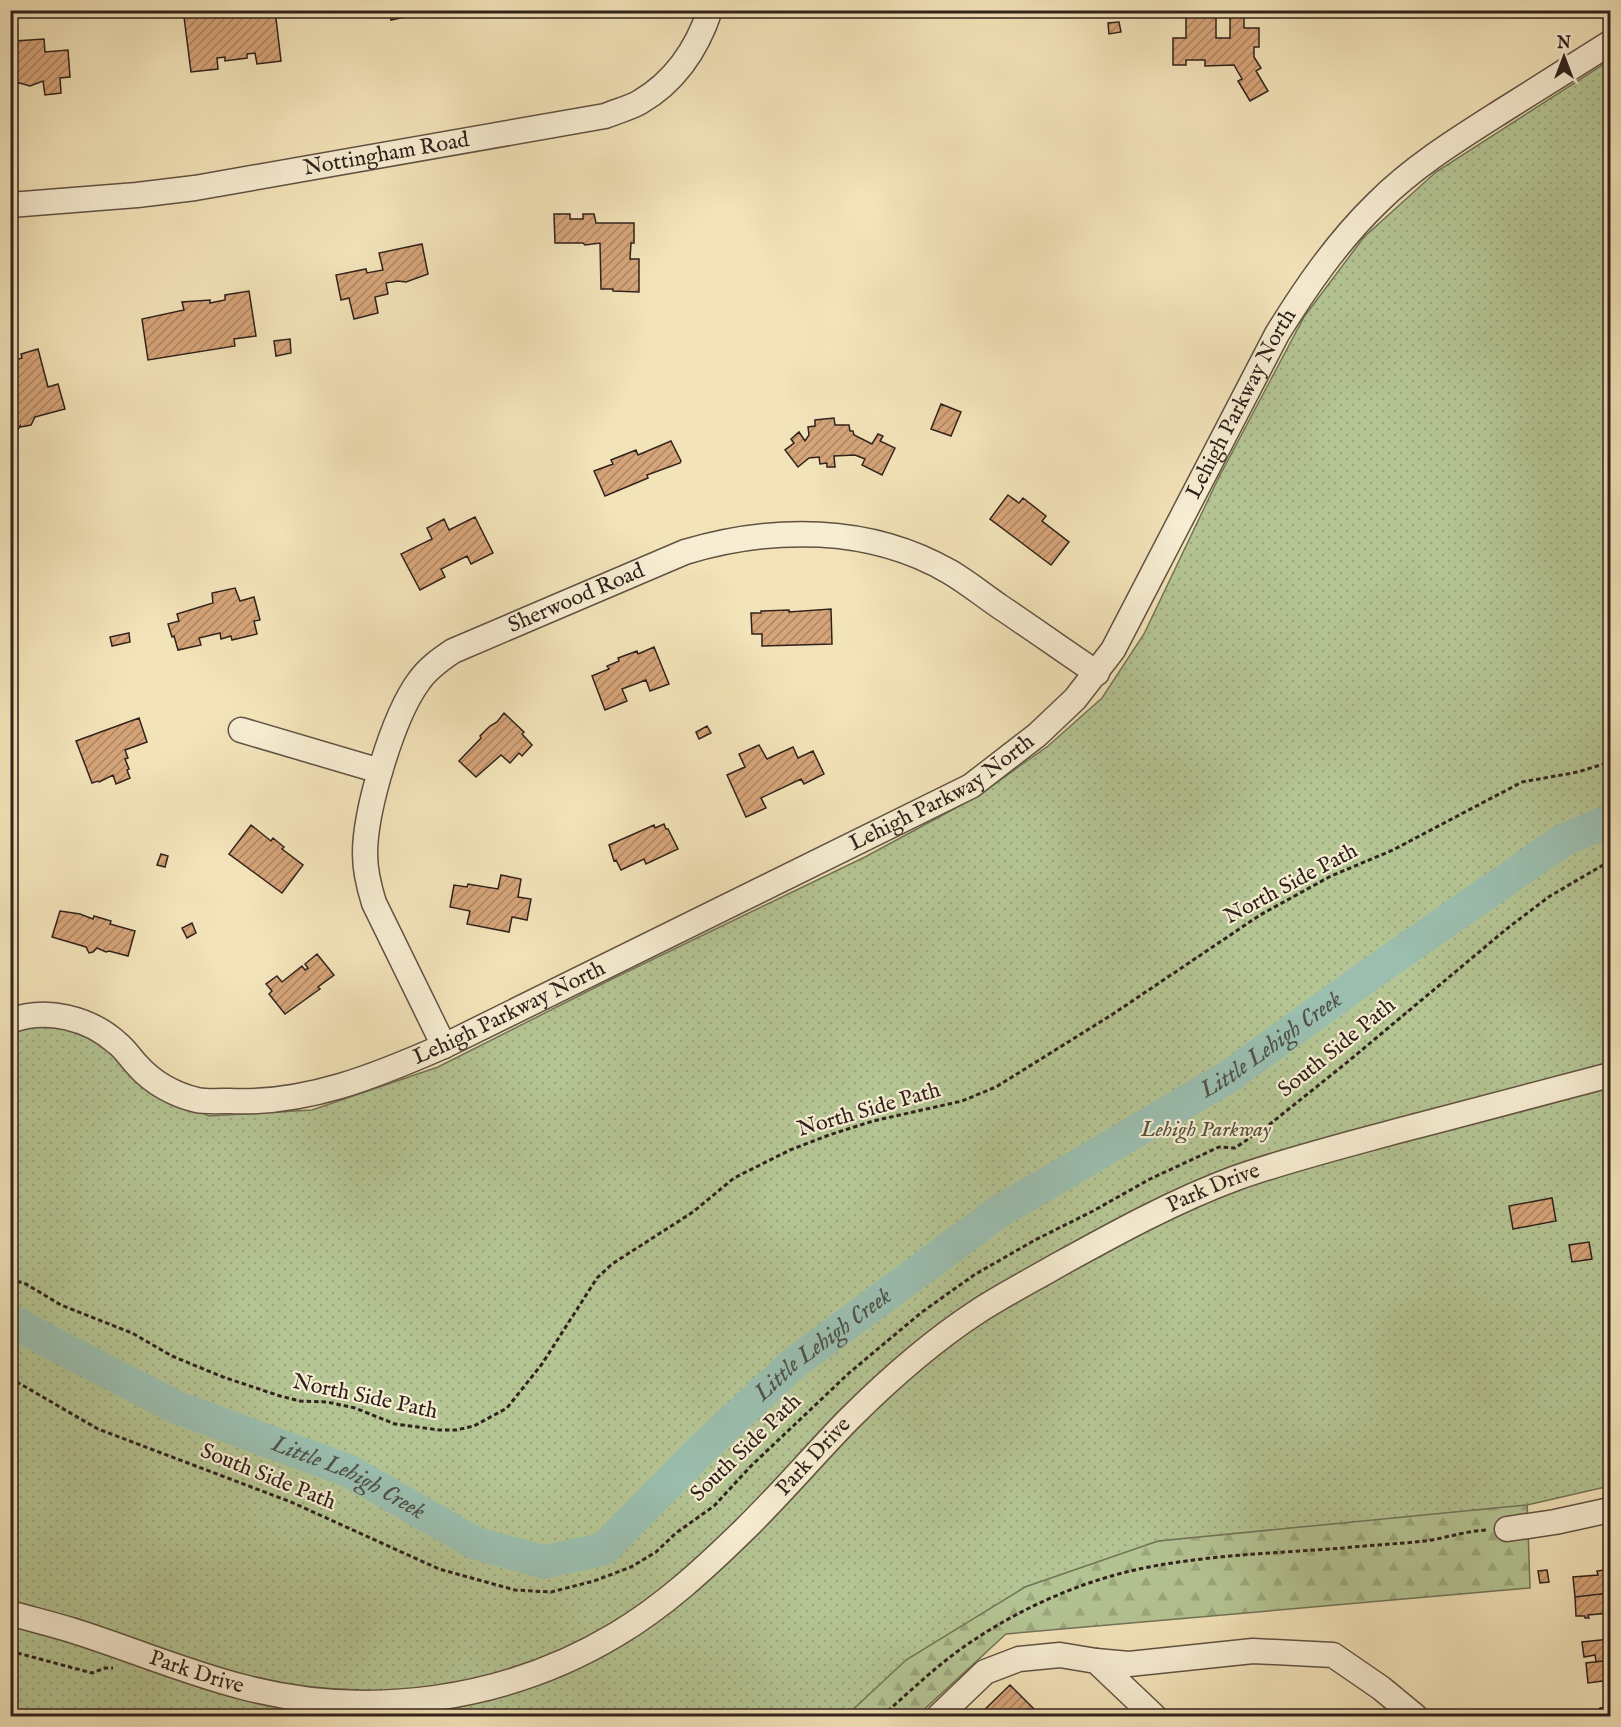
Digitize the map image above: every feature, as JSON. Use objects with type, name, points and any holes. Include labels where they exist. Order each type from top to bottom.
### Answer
[{"type":"street","name":"Nottingham Road","points":[[10,205],[129,196],[195,188],[605,116],[639,103],[678,71],[703,32],[710,10]]},
{"type":"street","name":"Lehigh Parkway North","points":[[10,1021],[38,1015],[60,1016],[82,1021],[102,1031],[119,1044],[157,1083],[198,1100],[241,1102],[313,1094],[367,1078],[444,1046],[971,786],[1037,735],[1075,699],[1113,650],[1277,334],[1306,287],[1339,244],[1376,203],[1403,179],[1447,146],[1611,43]]},
{"type":"street","name":"Sherwood Road","points":[[444,1046],[374,903],[367,878],[365,853],[369,819],[380,771],[395,728],[410,694],[420,679],[435,663],[453,651],[685,552],[718,542],[786,533],[831,535],[887,546],[920,557],[950,572],[1097,673]]},
{"type":"street","points":[[241,730],[380,771]]},
{"type":"street","name":"Park Drive","points":[[10,1613],[71,1630],[246,1688],[326,1709],[428,1700],[526,1677],[573,1658],[617,1635],[659,1606],[705,1568],[850,1418],[934,1343],[980,1310],[1111,1235],[1171,1205],[1232,1180],[1295,1159],[1611,1075]]},
{"type":"street","points":[[1507,1529],[1556,1522],[1611,1510]]},
{"type":"street","points":[[939,1716],[985,1672],[1019,1659],[1060,1655],[1129,1664],[1253,1651],[1333,1654],[1381,1688],[1415,1716]]},
{"type":"street","points":[[1096,1661],[1154,1716]]},
{"type":"path","name":"North Side Path","points":[[10,1279],[26,1284],[61,1305],[132,1333],[172,1356],[223,1377],[280,1396],[355,1408],[395,1424],[439,1430],[456,1430],[474,1426],[507,1408],[513,1401],[542,1364],[597,1278],[612,1264],[693,1212],[734,1178],[790,1150],[829,1135],[873,1121],[962,1101],[996,1087],[1113,1014],[1260,915],[1331,876],[1393,850],[1522,782],[1578,772],[1611,762]]},
{"type":"path","name":"South Side Path","points":[[10,1378],[98,1429],[291,1502],[439,1569],[515,1590],[551,1592],[594,1581],[631,1567],[656,1552],[676,1533],[714,1506],[751,1466],[849,1373],[922,1312],[974,1275],[1150,1179],[1219,1147],[1235,1148],[1270,1124],[1345,1064],[1509,927],[1550,896],[1611,861]]},
{"type":"path","points":[[882,1716],[933,1670],[1000,1623],[1091,1582],[1139,1569],[1188,1561],[1426,1540],[1469,1531],[1507,1529]]},
{"type":"path","points":[[10,1651],[92,1673],[105,1668],[125,1668],[136,1652]]},
{"type":"green space","name":"Lehigh Parkway","points":[[1610,60],[1610,1486],[1527,1505],[1158,1541],[1025,1587],[906,1660],[846,1716],[11,1716],[11,1030],[25,1024],[80,1029],[124,1062],[161,1096],[209,1116],[312,1110],[438,1067],[612,979],[865,857],[976,797],[1048,746],[1102,698],[1144,634],[1219,477],[1304,317],[1364,237],[1436,172]]},
{"type":"green space","points":[[1527,1499],[1530,1588],[1006,1634],[917,1716],[501,1716],[1158,1541]]},
{"type":"building","points":[[275,10],[281,61],[257,64],[255,53],[247,54],[247,58],[225,61],[225,57],[217,58],[218,69],[191,72],[184,17],[212,13],[212,17],[235,12],[237,14]]},
{"type":"building","points":[[389,10],[437,10],[391,20]]},
{"type":"building","points":[[1428,10],[1478,10],[1478,13],[1428,13]]},
{"type":"building","points":[[1230,11],[1244,11],[1244,28],[1259,28],[1259,47],[1254,47],[1254,57],[1261,68],[1256,71],[1268,91],[1250,101],[1238,81],[1242,79],[1234,65],[1205,66],[1205,60],[1186,60],[1186,65],[1173,65],[1173,38],[1186,38],[1186,13],[1216,13],[1216,38],[1230,38]]},
{"type":"building","points":[[1119,22],[1121,32],[1109,34],[1108,23]]},
{"type":"building","points":[[44,39],[45,52],[68,50],[70,77],[60,78],[61,93],[45,95],[43,81],[30,86],[16,82],[17,96],[10,97],[10,54],[16,54],[15,41]]},
{"type":"building","points":[[554,214],[570,214],[570,219],[583,219],[583,214],[594,214],[596,223],[634,223],[634,243],[631,243],[630,259],[639,259],[639,292],[601,289],[600,243],[585,245],[583,243],[555,243]]},
{"type":"building","points":[[422,244],[428,274],[406,282],[386,283],[388,294],[375,297],[378,313],[354,319],[349,298],[341,300],[336,275],[366,269],[367,273],[383,270],[379,253]]},
{"type":"building","points":[[249,291],[256,336],[234,339],[235,346],[148,360],[142,319],[184,310],[182,302],[210,300],[210,303],[225,300],[225,295]]},
{"type":"building","points":[[290,339],[291,353],[276,356],[274,341]]},
{"type":"building","points":[[38,349],[48,387],[58,384],[65,409],[35,417],[31,425],[20,426],[17,431],[10,427],[10,366],[16,365],[15,360],[22,358],[21,354]]},
{"type":"building","points":[[941,404],[961,412],[951,436],[931,429]]},
{"type":"building","points":[[834,418],[835,425],[849,425],[854,435],[872,444],[878,434],[883,436],[880,441],[895,448],[882,475],[862,465],[865,459],[855,455],[834,456],[835,467],[827,467],[827,463],[820,464],[819,457],[809,458],[798,467],[785,450],[794,443],[791,439],[799,432],[805,441],[809,435],[808,427],[815,426],[815,420]]},
{"type":"building","points":[[671,441],[680,463],[647,475],[648,478],[605,496],[594,471],[613,464],[611,460],[636,450],[638,455]]},
{"type":"building","points":[[1008,495],[1019,503],[1023,498],[1046,516],[1042,521],[1069,542],[1051,565],[990,519]]},
{"type":"building","points":[[475,517],[493,553],[471,564],[467,556],[441,569],[445,577],[420,590],[401,554],[432,539],[427,528],[444,519],[449,530]]},
{"type":"building","points":[[235,588],[240,601],[254,597],[260,620],[254,621],[257,634],[232,640],[231,636],[221,639],[220,633],[199,638],[201,645],[178,650],[168,624],[179,621],[177,614],[213,603],[212,593]]},
{"type":"building","points":[[831,609],[832,644],[762,646],[762,634],[752,634],[751,613]]},
{"type":"building","points":[[129,633],[130,642],[112,646],[110,637]]},
{"type":"building","points":[[654,647],[669,684],[650,691],[646,680],[622,689],[627,701],[605,710],[592,676],[609,669],[607,666],[619,661],[618,658],[637,651],[638,654]]},
{"type":"building","points":[[504,713],[524,732],[522,734],[532,745],[522,756],[519,753],[510,763],[501,755],[476,777],[459,761]]},
{"type":"building","points":[[139,718],[147,742],[125,750],[130,778],[116,784],[113,775],[92,783],[76,741]]},
{"type":"building","points":[[707,726],[711,733],[699,739],[696,732]]},
{"type":"building","points":[[759,745],[767,759],[793,747],[798,758],[813,751],[824,774],[804,784],[801,779],[761,798],[766,808],[746,817],[727,775],[745,767],[739,754]]},
{"type":"building","points":[[664,824],[678,849],[646,864],[644,859],[621,870],[616,860],[614,861],[609,845],[654,825],[655,828]]},
{"type":"building","points":[[251,825],[271,841],[273,838],[284,847],[282,849],[303,865],[282,893],[229,854]]},
{"type":"building","points":[[161,854],[168,856],[165,867],[157,865]]},
{"type":"building","points":[[501,875],[521,879],[518,897],[531,899],[527,920],[512,917],[509,932],[467,924],[470,911],[450,907],[454,885],[467,887],[468,884],[498,889]]},
{"type":"building","points":[[60,911],[93,919],[94,916],[111,921],[110,924],[135,931],[128,956],[97,948],[89,953],[86,947],[52,937]]},
{"type":"building","points":[[192,923],[196,933],[187,938],[182,928]]},
{"type":"building","points":[[317,954],[334,975],[318,987],[320,989],[285,1014],[269,994],[272,991],[266,984],[277,976],[282,982],[302,966],[305,970],[308,968],[305,964]]},
{"type":"building","points":[[1552,1198],[1556,1221],[1513,1229],[1509,1206]]},
{"type":"building","points":[[1589,1242],[1592,1259],[1572,1262],[1569,1245]]},
{"type":"building","points":[[1547,1570],[1549,1582],[1540,1583],[1538,1571]]},
{"type":"building","points":[[1604,1570],[1605,1574],[1607,1573],[1609,1593],[1575,1597],[1573,1577],[1598,1575],[1597,1571]]},
{"type":"building","points":[[1609,1593],[1610,1613],[1588,1615],[1589,1618],[1576,1616],[1575,1597]]},
{"type":"building","points":[[1610,1639],[1610,1660],[1596,1662],[1595,1655],[1584,1657],[1582,1642]]},
{"type":"building","points":[[1610,1660],[1610,1680],[1588,1683],[1586,1663]]},
{"type":"building","points":[[1010,1685],[1041,1716],[978,1716]]},
{"type":"building","points":[[1610,1707],[1610,1716],[1600,1716],[1600,1708]]},
{"type":"waterway","name":"Little Lehigh Creek","points":[[10,1320],[176,1407],[349,1471],[475,1543],[544,1562],[604,1549],[701,1450],[793,1364],[997,1213],[1228,1077],[1369,975],[1562,841],[1610,820]]}]
